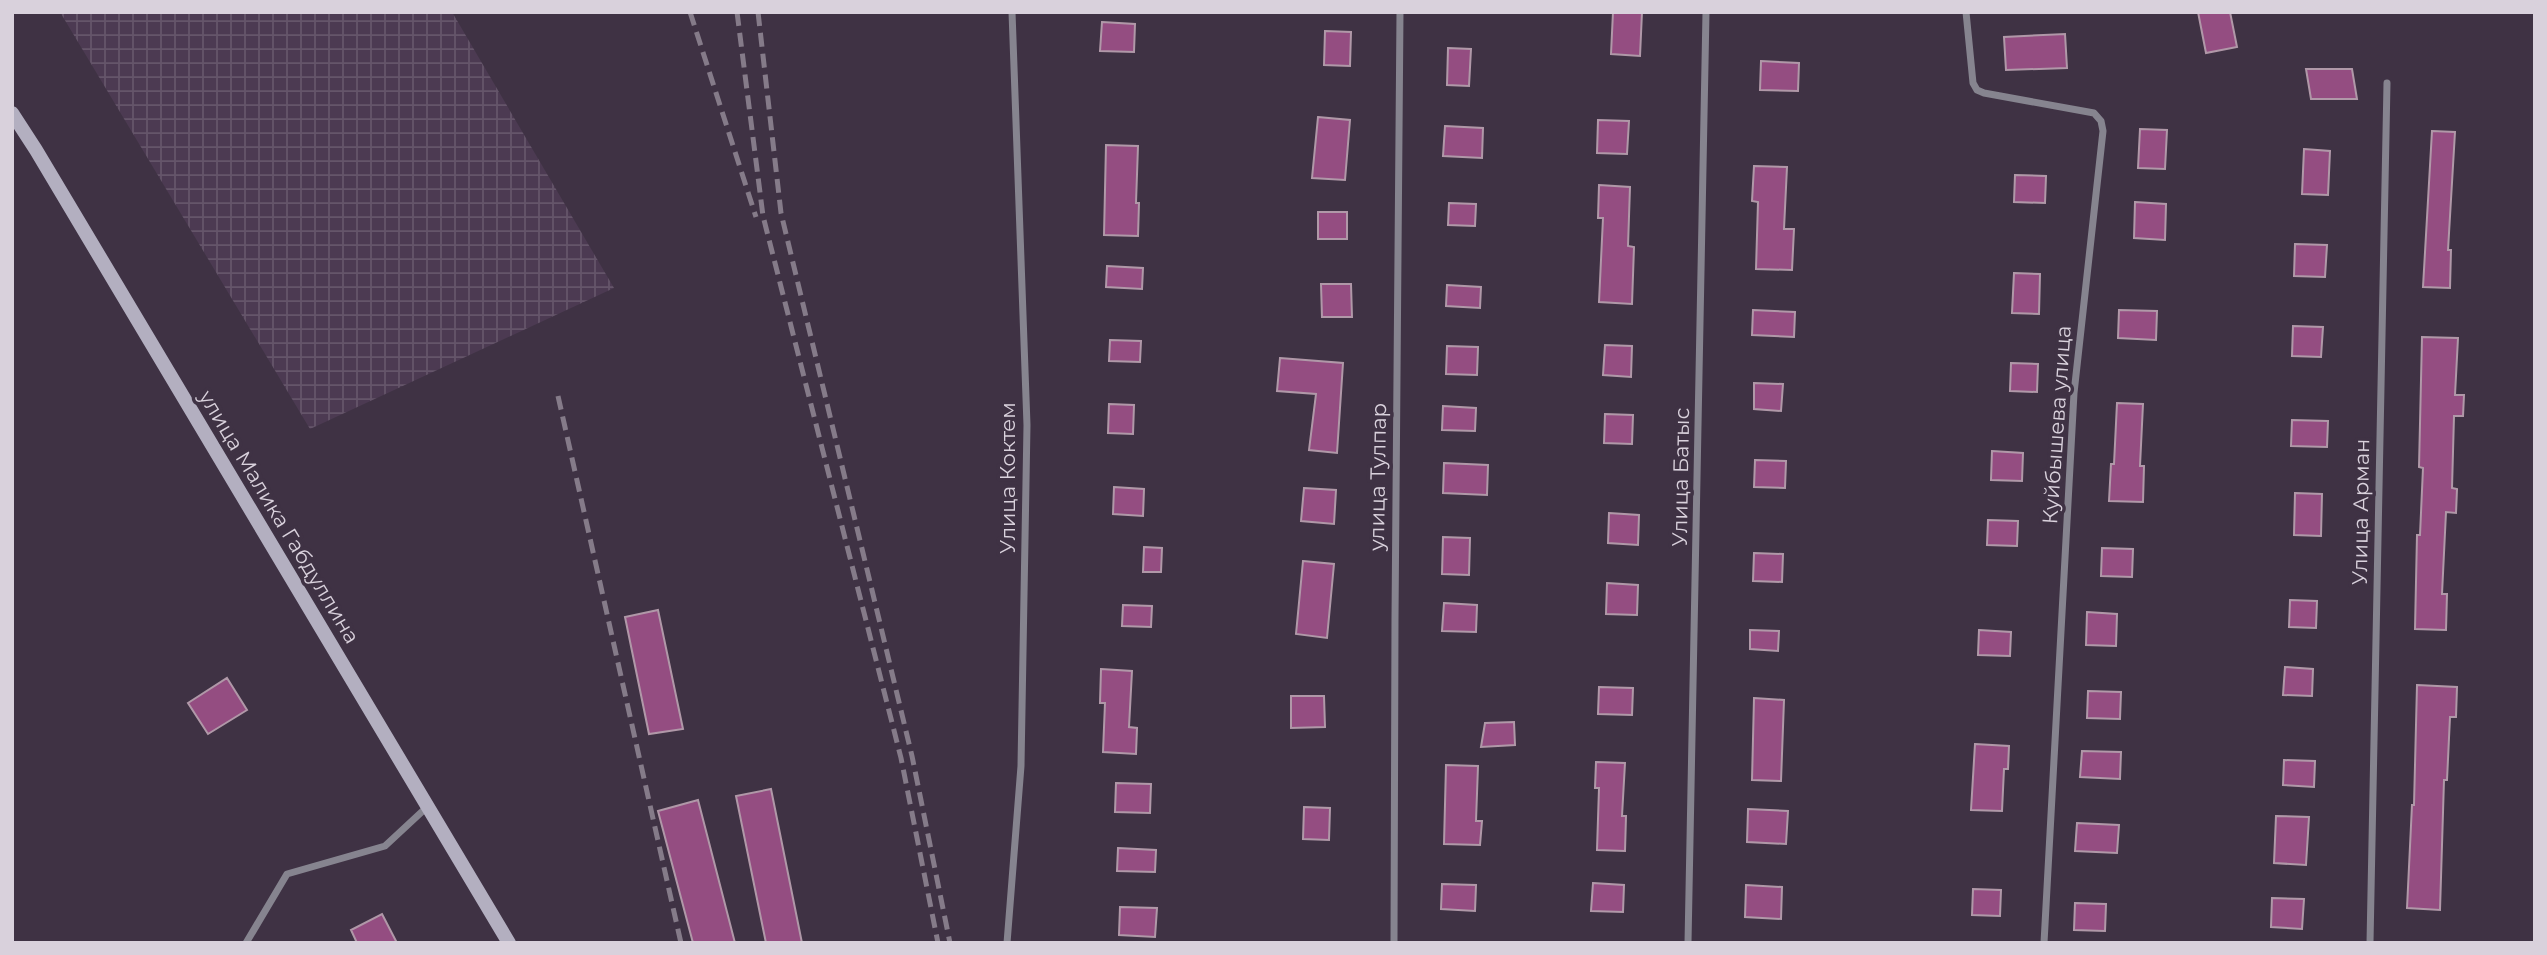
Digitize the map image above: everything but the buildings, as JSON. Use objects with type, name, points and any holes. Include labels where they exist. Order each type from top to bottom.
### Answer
[{"type":"main road","name":"улица Малика Габдуллина","points":[[12,113],[51,174],[509,943]]},
{"type":"street","name":"Улица Коктем","points":[[1007,943],[1021,766],[1027,425],[1013,12]]},
{"type":"street","name":"улица Тулпар","points":[[1394,943],[1401,12]]},
{"type":"street","name":"Улица Батыс","points":[[1688,943],[1706,12]]},
{"type":"street","name":"Куйбышева улица","points":[[1966,12],[1973,83],[1977,90],[2094,113],[2101,121],[2103,131],[2074,393],[2044,943]]},
{"type":"street","name":"Улица Арман","points":[[2370,943],[2387,83]]},
{"type":"street","points":[[246,943],[287,874],[385,846],[427,807]]},
{"type":"shaded area","points":[[60,12],[452,12],[614,288],[310,429]]},
{"type":"railway","points":[[690,12],[756,217]]},
{"type":"railway","points":[[737,12],[763,216],[901,758],[938,943]]},
{"type":"railway","points":[[758,12],[781,213],[912,756],[950,943]]},
{"type":"railway","points":[[558,396],[681,943]]}]
